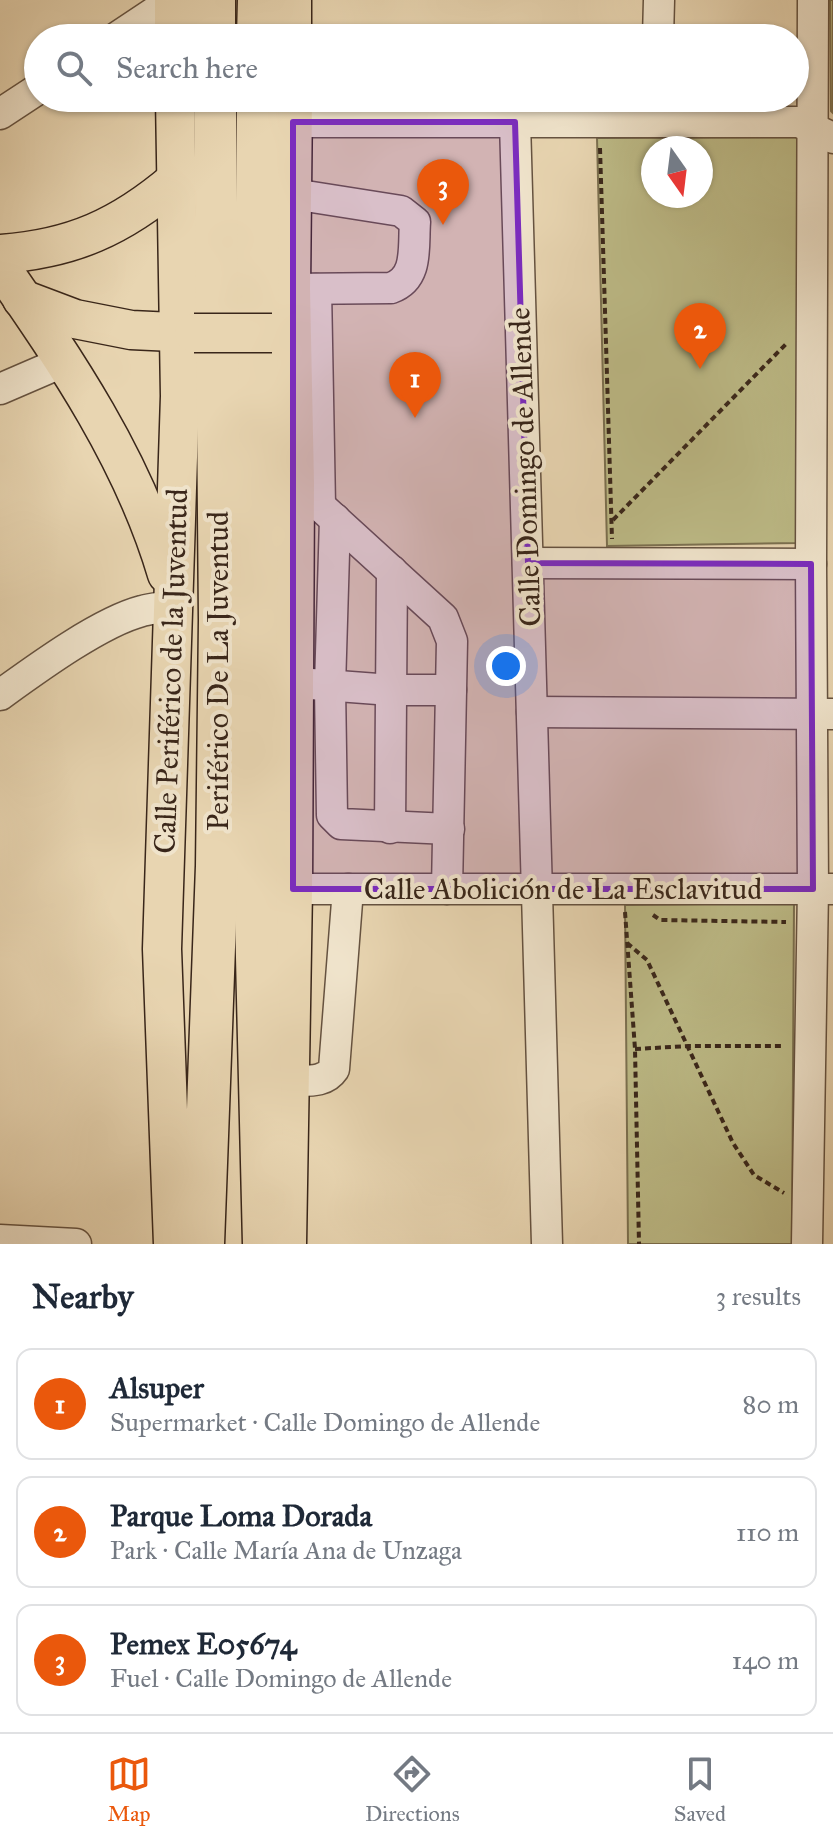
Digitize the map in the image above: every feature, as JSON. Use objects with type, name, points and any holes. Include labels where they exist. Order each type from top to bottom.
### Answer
[{"type":"highway","points":[[214,0],[214,24]]},
{"type":"highway","points":[[258,24],[259,0]]},
{"type":"highway","name":"Periférico De La Juventud","points":[[195,1242],[217,866],[220,620],[215,112]]},
{"type":"highway","name":"Periférico De La Juventud","points":[[258,112],[255,875],[266,1244]]},
{"type":"highway","points":[[266,1244],[289,1094]]},
{"type":"main road","points":[[174,0],[174,24]]},
{"type":"main road","points":[[292,0],[292,24]]},
{"type":"main road","name":"Calle Periférico de la Juventud","points":[[175,112],[176,180],[186,333],[180,396],[162,949],[195,1242]]},
{"type":"main road","points":[[287,1244],[293,681],[316,503],[282,332],[303,289],[293,194],[293,112]]},
{"type":"main road","points":[[0,254],[33,252],[73,243],[110,227],[145,206],[176,180]]},
{"type":"main road","points":[[0,266],[108,431],[131,477],[173,601]]},
{"type":"main road","points":[[22,299],[75,319],[131,330],[282,332]]},
{"type":"street","points":[[137,24],[174,0]]},
{"type":"street","points":[[658,24],[659,0]]},
{"type":"street","points":[[807,1244],[823,889],[822,714],[811,564],[822,133],[813,0]]},
{"type":"street","points":[[0,114],[24,98]]},
{"type":"street","points":[[330,112],[515,122],[634,112]]},
{"type":"street","points":[[682,112],[799,122],[822,133]]},
{"type":"street","name":"Calle Domingo de Allende","points":[[515,122],[547,1244]]},
{"type":"street","points":[[293,194],[401,211],[415,222],[412,270],[406,280],[398,285],[391,288],[303,289],[330,687],[332,815],[341,824],[449,829]]},
{"type":"street","points":[[0,389],[65,361]]},
{"type":"street","points":[[316,503],[447,624],[452,641],[447,889]]},
{"type":"street","points":[[528,563],[811,564]]},
{"type":"street","points":[[390,828],[392,571]]},
{"type":"street","points":[[0,695],[109,625],[173,601]]},
{"type":"street","points":[[293,681],[330,687],[451,690]]},
{"type":"street","points":[[532,712],[822,714]]},
{"type":"street","name":"Calle Abolición de La Esclavitud","points":[[293,889],[823,889]]},
{"type":"street","points":[[289,1094],[331,1074],[334,1069],[348,889]]},
{"type":"street","points":[[0,1240],[76,1244]]},
{"type":"path","points":[[600,145],[613,564]]},
{"type":"path","points":[[612,522],[791,339],[791,354]]},
{"type":"path","points":[[625,905],[635,1049],[639,1244]]},
{"type":"path","points":[[650,913],[660,920],[794,922]]},
{"type":"path","points":[[627,943],[647,960],[733,1143],[754,1175],[792,1198]]},
{"type":"path","points":[[635,1049],[784,1046]]},
{"type":"highlighted area","points":[[293,122],[515,122],[528,563],[811,564],[813,889],[293,889]]},
{"type":"shaded area","points":[[830,0],[833,0],[833,113],[831,111]]},
{"type":"shaded area","points":[[713,137],[797,137],[798,543],[607,546],[597,138],[641,138],[641,208],[713,208]]},
{"type":"shaded area","points":[[794,903],[792,1244],[628,1244],[625,905]]},
{"type":"place","name":"Pemex E05674","points":[[443,225]]},
{"type":"place","name":"Parque Loma Dorada","points":[[700,369]]},
{"type":"place","name":"Alsuper","points":[[415,418]]}]
